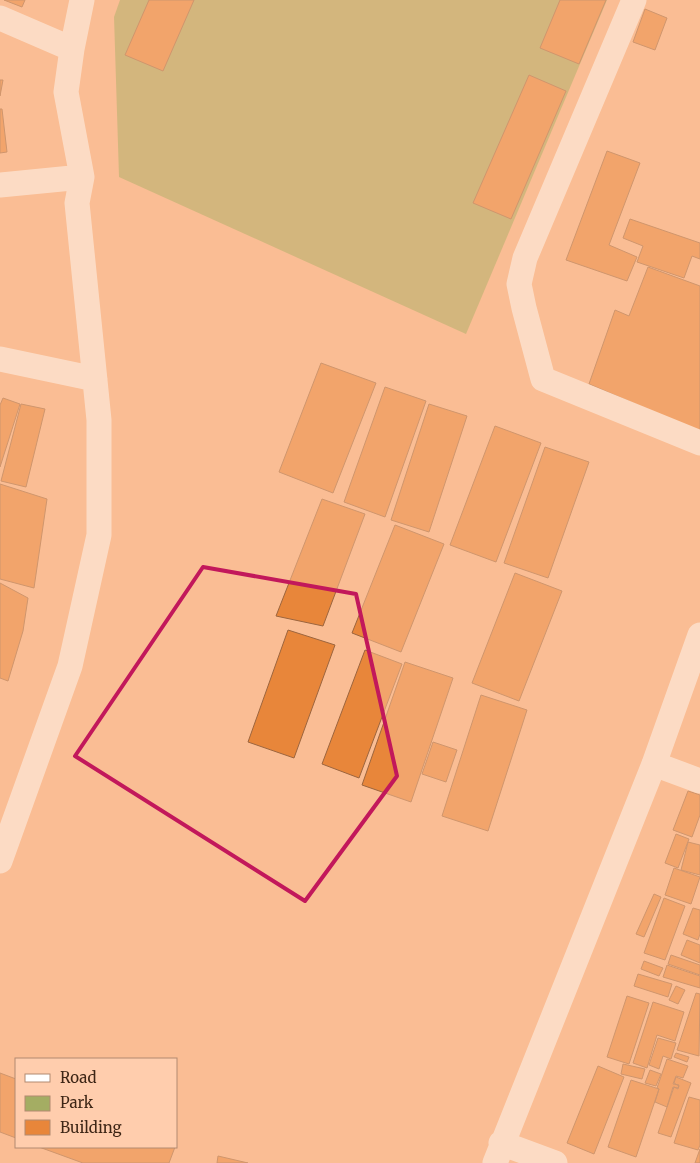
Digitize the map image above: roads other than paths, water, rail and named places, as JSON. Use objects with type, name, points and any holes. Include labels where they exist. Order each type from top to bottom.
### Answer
[{"type":"street","points":[[0,861],[70,666],[99,535],[99,420],[77,203],[82,177],[66,92],[82,0]]},
{"type":"street","points":[[634,0],[525,258],[520,284],[524,308],[543,379],[700,443]]},
{"type":"street","points":[[0,18],[72,50]]},
{"type":"street","points":[[0,185],[82,177]]},
{"type":"street","points":[[0,359],[95,379]]},
{"type":"street","points":[[555,1163],[498,1153],[654,764],[700,635]]},
{"type":"street","points":[[654,764],[700,781]]}]
